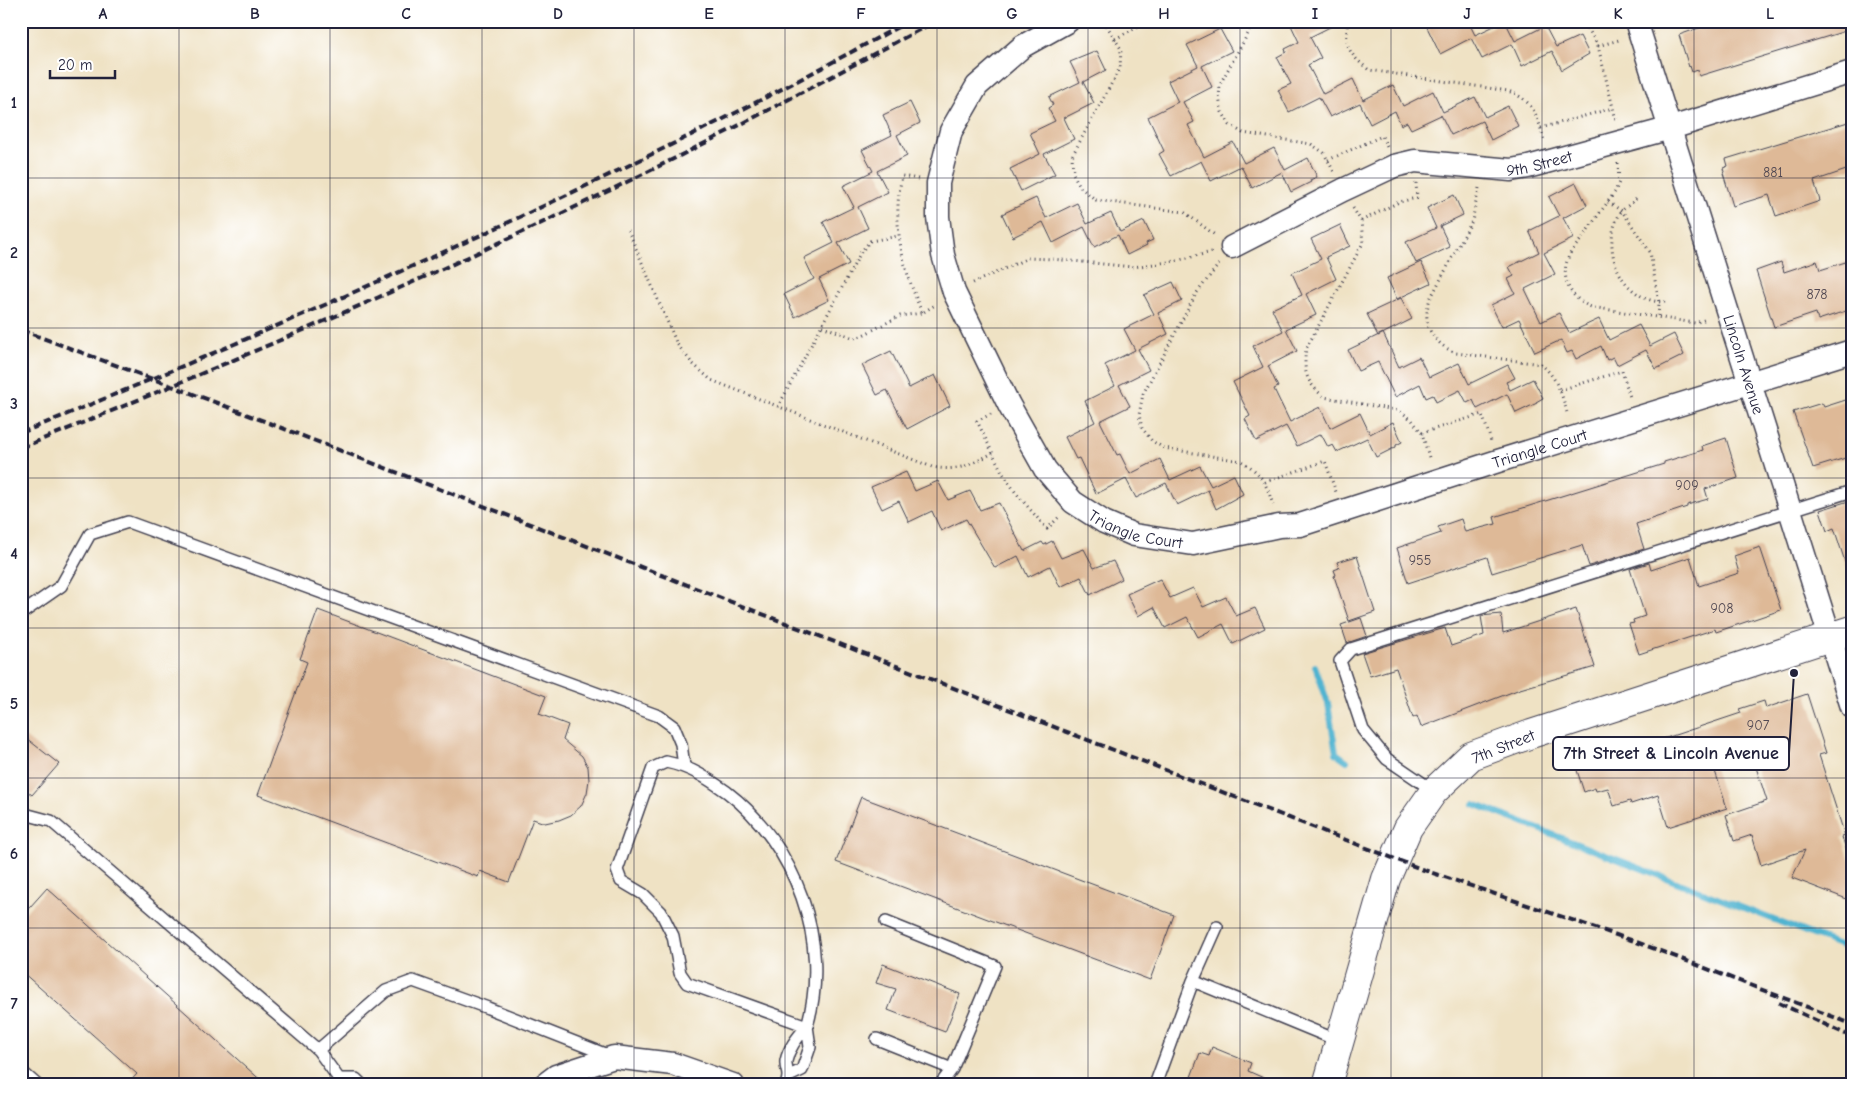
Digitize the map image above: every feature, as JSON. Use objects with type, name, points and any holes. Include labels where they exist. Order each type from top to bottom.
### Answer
[{"type":"street","name":"Triangle Court","points":[[1068,21],[1023,46],[977,86],[951,131],[938,183],[938,217],[943,256],[954,292],[1009,405],[1045,469],[1074,502],[1104,522],[1134,535],[1193,544],[1279,526],[1300,525],[1498,461],[1852,351]]},
{"type":"street","name":"Lincoln Avenue","points":[[1636,21],[1790,510],[1841,634],[1852,707]]},
{"type":"street","name":"9th Street","points":[[1405,163],[1511,170],[1616,144],[1852,72]]},
{"type":"street","points":[[1232,247],[1343,190],[1405,163]]},
{"type":"street","name":"7th Street","points":[[1327,1085],[1386,879],[1408,828],[1434,791],[1471,756],[1531,734],[1841,634]]},
{"type":"street","points":[[544,1085],[556,1076],[614,1057],[673,1064],[701,1080],[733,1085]]},
{"type":"lane","points":[[1434,791],[1388,759],[1363,730],[1340,661],[1351,649],[1852,491]]},
{"type":"lane","points":[[21,611],[24,611],[61,586],[90,534],[128,522],[659,716],[674,727],[681,744],[684,766]]},
{"type":"lane","points":[[807,1026],[687,983],[680,973],[673,936],[661,912],[643,894],[621,881],[617,870],[653,768],[666,762],[684,766],[709,779],[740,803],[766,831],[787,862],[803,900],[809,923],[814,959],[815,988],[807,1026],[810,1047],[802,1070],[788,1080],[786,1063],[794,1041],[807,1026]]},
{"type":"lane","points":[[21,813],[51,820],[318,1050],[340,1082],[356,1080],[362,1085]]},
{"type":"lane","points":[[886,922],[995,966],[952,1069],[940,1085]]},
{"type":"lane","points":[[1155,1085],[1193,981],[1217,927]]},
{"type":"lane","points":[[318,1050],[386,991],[413,981],[614,1057]]},
{"type":"lane","points":[[1193,981],[1339,1041]]},
{"type":"lane","points":[[877,1039],[952,1069]]},
{"type":"lane","points":[[21,1070],[38,1085]]},
{"type":"path","points":[[1104,21],[1122,49],[1120,68],[1072,156],[1072,173],[1080,187],[1096,200],[1184,212],[1232,247]]},
{"type":"path","points":[[1115,39],[1148,21]]},
{"type":"path","points":[[1255,21],[1220,84],[1219,98],[1222,112],[1230,125],[1243,133],[1311,144],[1324,153],[1361,221],[1363,243],[1306,349],[1304,363],[1306,376],[1315,389],[1324,397],[1400,411],[1412,420],[1422,433],[1436,482]]},
{"type":"path","points":[[1348,21],[1346,38],[1354,58],[1369,70],[1508,91],[1522,96],[1536,112],[1549,161]]},
{"type":"path","points":[[1576,21],[1585,22],[1598,46],[1619,131],[1616,144],[1619,182],[1615,192],[1569,256],[1566,276],[1567,286],[1574,297],[1591,307],[1695,322],[1729,312]]},
{"type":"path","points":[[1541,128],[1613,108]]},
{"type":"path","points":[[1328,160],[1382,136],[1405,163],[1417,198],[1399,202],[1361,221]]},
{"type":"path","points":[[1483,168],[1472,221],[1430,299],[1426,310],[1426,324],[1444,348],[1456,353],[1541,364],[1552,374],[1560,390],[1575,438]]},
{"type":"path","points":[[922,314],[905,268],[899,236],[898,207],[902,176],[938,183]]},
{"type":"path","points":[[1636,199],[1622,210],[1616,224],[1611,242],[1614,262],[1620,275],[1631,289],[1659,303],[1668,302]]},
{"type":"path","points":[[1608,202],[1622,210],[1650,252],[1659,303],[1658,317]]},
{"type":"path","points":[[628,230],[677,344],[692,363],[711,380],[932,467],[949,470],[964,467],[993,453]]},
{"type":"path","points":[[778,407],[860,252],[870,241],[899,236]]},
{"type":"path","points":[[822,326],[854,338],[861,336],[900,316],[922,314],[954,292],[1028,258],[1133,268],[1176,261],[1232,247]]},
{"type":"path","points":[[1232,247],[1196,294],[1143,394],[1139,415],[1142,428],[1152,441],[1164,448],[1241,461],[1250,466],[1265,482],[1279,526]]},
{"type":"path","points":[[1560,390],[1622,371],[1637,419]]},
{"type":"path","points":[[1009,405],[977,421],[1016,493],[1047,529],[1074,502]]},
{"type":"path","points":[[1422,433],[1482,414],[1498,461]]},
{"type":"path","points":[[1265,482],[1325,461],[1342,511]]},
{"type":"building","points":[[1289,21],[1342,21],[1310,37],[1321,58],[1308,65],[1323,94],[1353,79],[1363,100],[1393,85],[1403,106],[1433,91],[1443,112],[1475,97],[1485,117],[1508,106],[1518,126],[1491,140],[1482,121],[1451,135],[1441,115],[1411,129],[1407,122],[1401,125],[1395,111],[1370,124],[1360,103],[1330,117],[1319,97],[1289,112],[1278,90],[1291,84],[1277,57],[1286,52],[1285,49],[1299,42]]},
{"type":"building","points":[[1424,21],[1468,21],[1475,35],[1505,21],[1515,41],[1545,26],[1556,47],[1580,36],[1589,54],[1562,70],[1552,51],[1522,66],[1512,44],[1482,59],[1471,38],[1440,54]]},
{"type":"building","points":[[1719,21],[1852,21],[1852,29],[1699,76],[1698,70],[1692,72],[1689,67],[1679,35]]},
{"type":"building","points":[[1220,29],[1232,51],[1202,66],[1212,87],[1183,102],[1194,122],[1188,125],[1204,157],[1233,142],[1244,163],[1274,148],[1285,170],[1308,158],[1317,177],[1310,180],[1311,182],[1291,192],[1282,172],[1252,188],[1241,166],[1211,181],[1201,161],[1171,176],[1159,154],[1164,151],[1148,117],[1178,102],[1168,81],[1198,66],[1187,45]]},
{"type":"building","points":[[1097,51],[1106,70],[1083,82],[1094,103],[1064,118],[1074,139],[1044,154],[1055,174],[1021,191],[1010,169],[1040,154],[1030,133],[1055,121],[1048,108],[1053,105],[1049,97],[1080,82],[1070,62]]},
{"type":"building","points":[[910,102],[920,123],[897,135],[907,156],[877,171],[888,192],[858,207],[868,228],[838,243],[849,264],[819,279],[829,300],[795,317],[784,294],[814,279],[804,258],[834,243],[823,222],[854,207],[843,186],[873,171],[862,150],[892,135],[883,115]]},
{"type":"building","points":[[1848,122],[1852,134],[1852,168],[1814,181],[1820,201],[1776,216],[1769,195],[1733,206],[1723,173],[1723,168],[1728,166],[1726,159]]},
{"type":"building","points":[[1576,183],[1587,205],[1563,218],[1574,238],[1544,253],[1555,274],[1525,289],[1541,322],[1559,313],[1569,333],[1599,319],[1609,340],[1639,325],[1650,346],[1674,334],[1684,355],[1656,369],[1646,350],[1617,365],[1613,357],[1607,360],[1601,346],[1576,359],[1572,351],[1567,353],[1561,340],[1535,352],[1519,319],[1502,327],[1491,305],[1515,293],[1508,279],[1514,276],[1509,267],[1539,252],[1529,231],[1559,216],[1549,197]]},
{"type":"building","points":[[1454,195],[1463,215],[1440,226],[1450,247],[1416,263],[1406,242],[1436,228],[1427,208]]},
{"type":"building","points":[[1036,198],[1046,218],[1077,203],[1087,224],[1111,213],[1120,232],[1144,221],[1153,240],[1127,255],[1118,235],[1094,247],[1084,227],[1053,243],[1043,222],[1013,237],[1002,214]]},
{"type":"building","points":[[1340,225],[1350,246],[1326,257],[1336,279],[1306,294],[1316,315],[1286,329],[1297,351],[1268,366],[1278,387],[1274,389],[1290,422],[1320,407],[1330,428],[1360,413],[1370,434],[1393,422],[1402,442],[1376,457],[1367,438],[1337,452],[1333,445],[1328,447],[1321,434],[1297,446],[1286,426],[1256,441],[1245,419],[1250,416],[1233,382],[1263,367],[1253,346],[1283,331],[1272,309],[1302,295],[1292,273],[1321,259],[1311,239]]},
{"type":"building","points":[[1852,260],[1852,309],[1818,320],[1816,313],[1774,327],[1756,271],[1781,262],[1784,272],[1817,261],[1820,270]]},
{"type":"building","points":[[1421,262],[1431,283],[1397,299],[1387,278]]},
{"type":"building","points":[[1173,282],[1182,301],[1158,313],[1168,334],[1138,349],[1149,370],[1119,385],[1130,406],[1100,421],[1117,455],[1120,454],[1130,474],[1160,459],[1170,480],[1200,466],[1211,486],[1234,475],[1243,494],[1216,509],[1208,490],[1177,505],[1166,483],[1136,498],[1126,479],[1096,494],[1079,458],[1076,459],[1065,437],[1095,422],[1085,401],[1115,386],[1105,365],[1135,350],[1124,329],[1154,314],[1144,295]]},
{"type":"building","points":[[1401,298],[1412,319],[1378,336],[1367,314]]},
{"type":"building","points":[[1383,333],[1399,367],[1419,357],[1429,377],[1459,363],[1469,384],[1508,365],[1515,378],[1506,382],[1510,390],[1533,379],[1543,398],[1516,413],[1507,394],[1477,409],[1473,400],[1467,403],[1460,390],[1436,402],[1433,395],[1426,398],[1420,384],[1395,397],[1378,362],[1358,371],[1348,350]]},
{"type":"building","points":[[891,351],[909,388],[935,375],[950,406],[907,429],[887,390],[877,395],[862,365]]},
{"type":"building","points":[[1852,398],[1852,456],[1813,468],[1793,412],[1822,403],[1824,407]]},
{"type":"building","points":[[1726,438],[1738,478],[1705,489],[1708,499],[1636,524],[1644,549],[1589,566],[1582,545],[1492,573],[1487,557],[1408,583],[1397,548],[1441,533],[1438,527],[1461,519],[1465,532],[1496,524],[1494,517],[1664,464],[1664,462],[1703,450],[1702,446]]},
{"type":"building","points":[[906,472],[915,491],[938,481],[948,500],[970,491],[980,510],[999,503],[1024,551],[1042,542],[1044,545],[1052,541],[1061,558],[1084,549],[1094,568],[1113,561],[1122,579],[1090,595],[1081,577],[1060,587],[1050,566],[1028,577],[1018,556],[995,568],[966,519],[941,531],[932,511],[909,522],[899,501],[882,509],[871,487]]},
{"type":"building","points":[[1852,500],[1852,571],[1848,571],[1834,528],[1827,531],[1820,510]]},
{"type":"building","points":[[1760,547],[1781,610],[1716,632],[1715,629],[1639,654],[1629,624],[1634,623],[1633,620],[1645,616],[1630,569],[1649,563],[1651,570],[1690,557],[1699,586],[1739,573],[1734,556]]},
{"type":"building","points":[[1357,556],[1375,612],[1349,621],[1334,576],[1336,575],[1334,570],[1339,568],[1337,562]]},
{"type":"building","points":[[1160,579],[1170,598],[1193,588],[1203,607],[1226,597],[1236,616],[1255,608],[1265,628],[1233,644],[1223,624],[1198,637],[1187,617],[1165,628],[1154,607],[1138,616],[1127,594]]},
{"type":"building","points":[[1576,609],[1595,667],[1520,689],[1421,727],[1417,716],[1413,718],[1396,668],[1370,676],[1362,653],[1445,628],[1451,646],[1484,635],[1481,616],[1501,614],[1503,633]]},
{"type":"building","points":[[318,610],[546,696],[539,714],[568,725],[563,740],[582,756],[588,767],[587,793],[581,806],[571,815],[545,823],[533,819],[509,882],[480,871],[478,877],[258,795],[307,662],[300,659]]},
{"type":"building","points":[[1361,618],[1367,636],[1347,643],[1341,625]]},
{"type":"building","points":[[1807,694],[1826,753],[1819,755],[1845,836],[1842,837],[1852,866],[1852,901],[1792,878],[1805,850],[1761,865],[1752,835],[1734,841],[1726,815],[1767,801],[1752,755],[1714,768],[1727,808],[1668,827],[1658,795],[1631,804],[1630,801],[1614,806],[1608,788],[1596,791],[1595,788],[1584,792],[1573,758],[1593,752],[1594,756],[1597,755],[1598,757],[1638,744],[1639,747],[1741,713],[1739,709],[1764,701],[1766,708]]},
{"type":"building","points":[[21,734],[59,764],[32,795],[21,786]]},
{"type":"building","points":[[861,797],[1174,915],[1150,980],[836,862]]},
{"type":"building","points":[[47,888],[266,1085],[127,1085],[137,1074],[21,971],[21,917]]},
{"type":"building","points":[[883,964],[960,994],[945,1032],[888,1010],[896,989],[876,983]]},
{"type":"building","points":[[1212,1047],[1251,1063],[1248,1071],[1279,1085],[1188,1085],[1200,1053],[1209,1056]]},
{"type":"waterway","points":[[1315,666],[1328,703],[1336,753],[1347,761]]},
{"type":"waterway","points":[[1474,804],[1852,950]]},
{"type":"railway","points":[[21,433],[276,326],[529,213],[722,120],[909,21]]},
{"type":"railway","points":[[21,448],[280,340],[535,226],[703,144],[936,21]]},
{"type":"railway","points":[[21,330],[220,404],[1421,869],[1634,941],[1852,1024]]},
{"type":"railway","points":[[1779,1003],[1852,1037]]},
{"type":"place","name":"7th Street & Lincoln Avenue","points":[[1794,673]]}]
